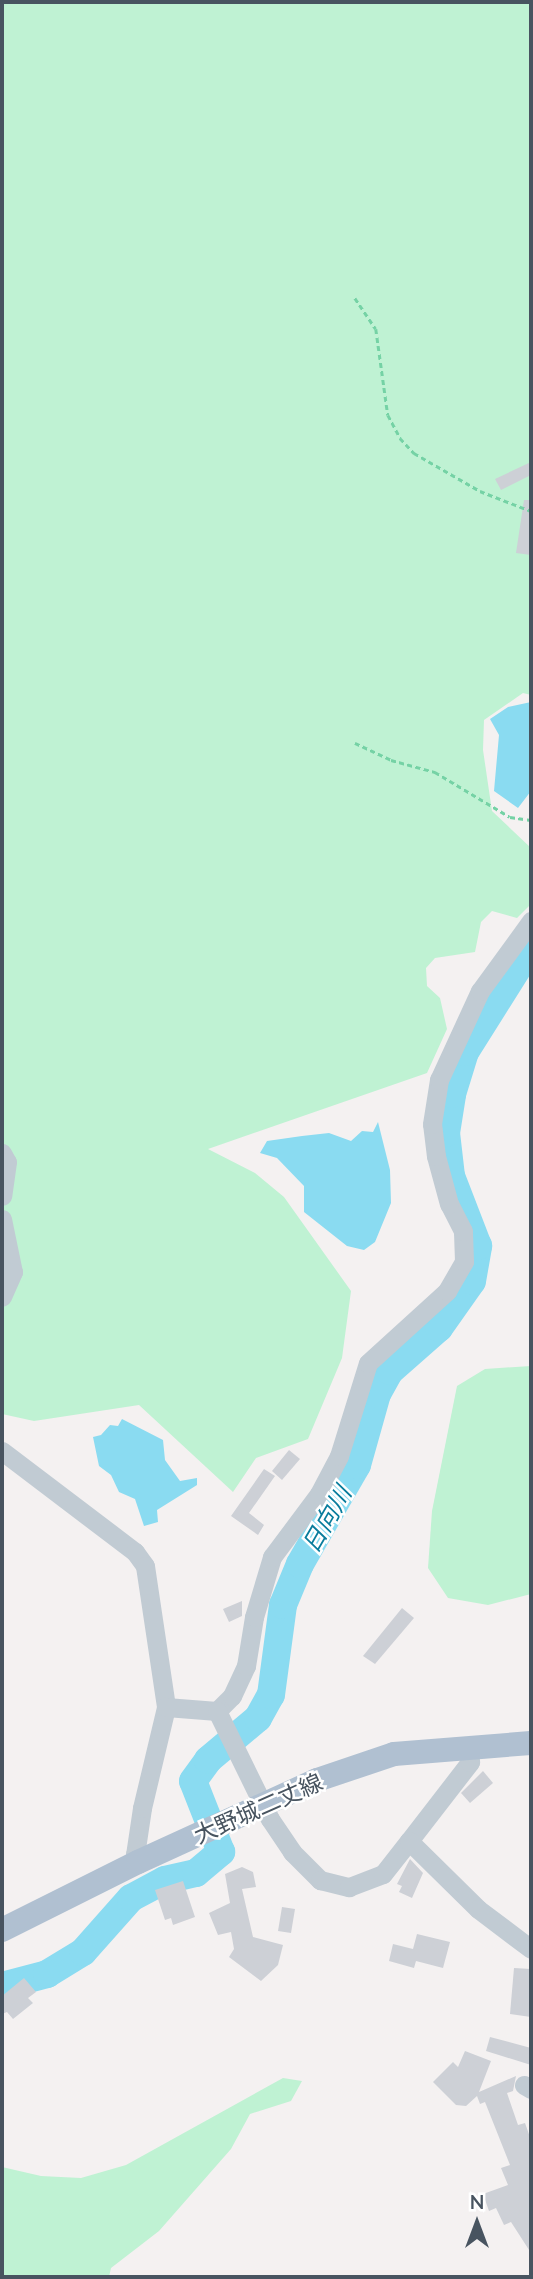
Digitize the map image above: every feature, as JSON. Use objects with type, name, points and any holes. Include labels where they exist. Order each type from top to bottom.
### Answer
[{"type":"main road","name":"大野城二丈線","points":[[2,1930],[138,1862],[317,1780],[394,1754],[531,1743]]},
{"type":"street","points":[[220,1717],[246,1666],[254,1617],[272,1557],[320,1494],[340,1456],[368,1363],[447,1292],[464,1261],[463,1231],[449,1204],[436,1156],[432,1124],[439,1080],[480,991],[531,921]]},
{"type":"street","points":[[2,1153],[7,1162],[2,1196]]},
{"type":"street","points":[[2,1219],[13,1272],[2,1297]]},
{"type":"street","points":[[2,1451],[135,1552],[145,1566],[166,1707],[142,1808],[135,1855],[138,1862]]},
{"type":"street","points":[[166,1707],[220,1717]]},
{"type":"street","points":[[220,1717],[270,1819],[292,1853],[320,1880],[349,1887],[383,1874],[470,1762],[469,1746]]},
{"type":"street","points":[[409,1841],[478,1909],[531,1949]]},
{"type":"path","points":[[355,298],[376,329],[388,415],[400,439],[414,453],[480,491],[531,511]]},
{"type":"path","points":[[355,743],[391,760],[435,772],[510,817],[531,820]]},
{"type":"green space","points":[[2,2],[531,2],[531,695],[523,693],[484,720],[483,750],[492,811],[531,848],[531,904],[517,918],[492,911],[481,922],[475,952],[435,958],[426,968],[427,986],[440,998],[447,1029],[427,1073],[208,1149],[255,1173],[284,1197],[351,1291],[342,1358],[308,1439],[256,1458],[233,1492],[139,1405],[34,1421],[2,1414]]},
{"type":"green space","points":[[531,1366],[531,1594],[488,1605],[448,1598],[428,1568],[432,1511],[457,1386],[485,1369]]},
{"type":"green space","points":[[283,2078],[302,2081],[291,2101],[250,2114],[231,2149],[159,2231],[111,2268],[109,2277],[2,2277],[2,2167],[41,2176],[81,2178],[126,2165]]},
{"type":"water","points":[[531,702],[531,791],[518,808],[494,791],[499,735],[490,719],[508,707]]},
{"type":"water","points":[[378,1122],[390,1170],[391,1203],[375,1242],[364,1250],[347,1246],[304,1212],[304,1186],[277,1158],[260,1153],[267,1141],[302,1136],[329,1133],[351,1141],[362,1131],[373,1132]]},
{"type":"water","points":[[122,1419],[163,1440],[165,1460],[180,1481],[197,1478],[197,1485],[157,1510],[158,1522],[144,1526],[135,1499],[119,1492],[111,1475],[99,1466],[93,1437],[101,1435],[110,1425],[118,1426]]},
{"type":"building","points":[[531,462],[531,475],[501,490],[495,479]]},
{"type":"building","points":[[524,500],[531,500],[531,555],[516,553]]},
{"type":"building","points":[[289,1450],[300,1459],[282,1480],[272,1471]]},
{"type":"building","points":[[264,1469],[275,1476],[249,1513],[264,1525],[258,1535],[231,1516]]},
{"type":"building","points":[[242,1601],[242,1616],[229,1622],[223,1609]]},
{"type":"building","points":[[402,1608],[414,1618],[375,1664],[363,1656]]},
{"type":"building","points":[[483,1771],[493,1783],[470,1803],[461,1793]]},
{"type":"building","points":[[410,1859],[423,1873],[412,1898],[399,1892],[402,1886],[397,1884]]},
{"type":"building","points":[[242,1867],[253,1872],[256,1887],[242,1889],[253,1937],[283,1945],[278,1965],[261,1981],[229,1957],[234,1949],[231,1932],[218,1935],[209,1913],[230,1903],[225,1874]]},
{"type":"building","points":[[183,1881],[195,1917],[173,1925],[171,1918],[165,1920],[155,1890]]},
{"type":"building","points":[[282,1907],[295,1909],[291,1933],[278,1931]]},
{"type":"building","points":[[417,1934],[450,1942],[443,1968],[416,1961],[414,1968],[389,1961],[393,1944],[413,1949]]},
{"type":"building","points":[[514,1968],[531,1969],[531,2017],[510,2014]]},
{"type":"building","points":[[24,1978],[36,1992],[28,1998],[33,2003],[13,2019],[7,2012],[2,2014],[2,1996]]},
{"type":"building","points":[[490,2037],[531,2048],[531,2065],[486,2051]]},
{"type":"building","points":[[465,2051],[491,2061],[479,2092],[516,2076],[513,2091],[507,2093],[518,2125],[525,2123],[531,2140],[531,2253],[511,2222],[504,2225],[496,2208],[489,2211],[483,2194],[508,2185],[501,2168],[510,2165],[485,2102],[480,2104],[477,2096],[466,2106],[456,2105],[433,2082],[453,2062],[458,2067]]},
{"type":"waterway","name":"日向川","points":[[2,1986],[47,1974],[83,1952],[131,1898],[165,1880],[196,1873],[221,1852],[193,1781],[208,1760],[258,1718],[271,1695],[283,1605],[300,1564],[357,1465],[377,1394],[390,1371],[439,1328],[472,1281],[478,1246],[451,1176],[446,1133],[452,1094],[465,1052],[531,947]]}]
